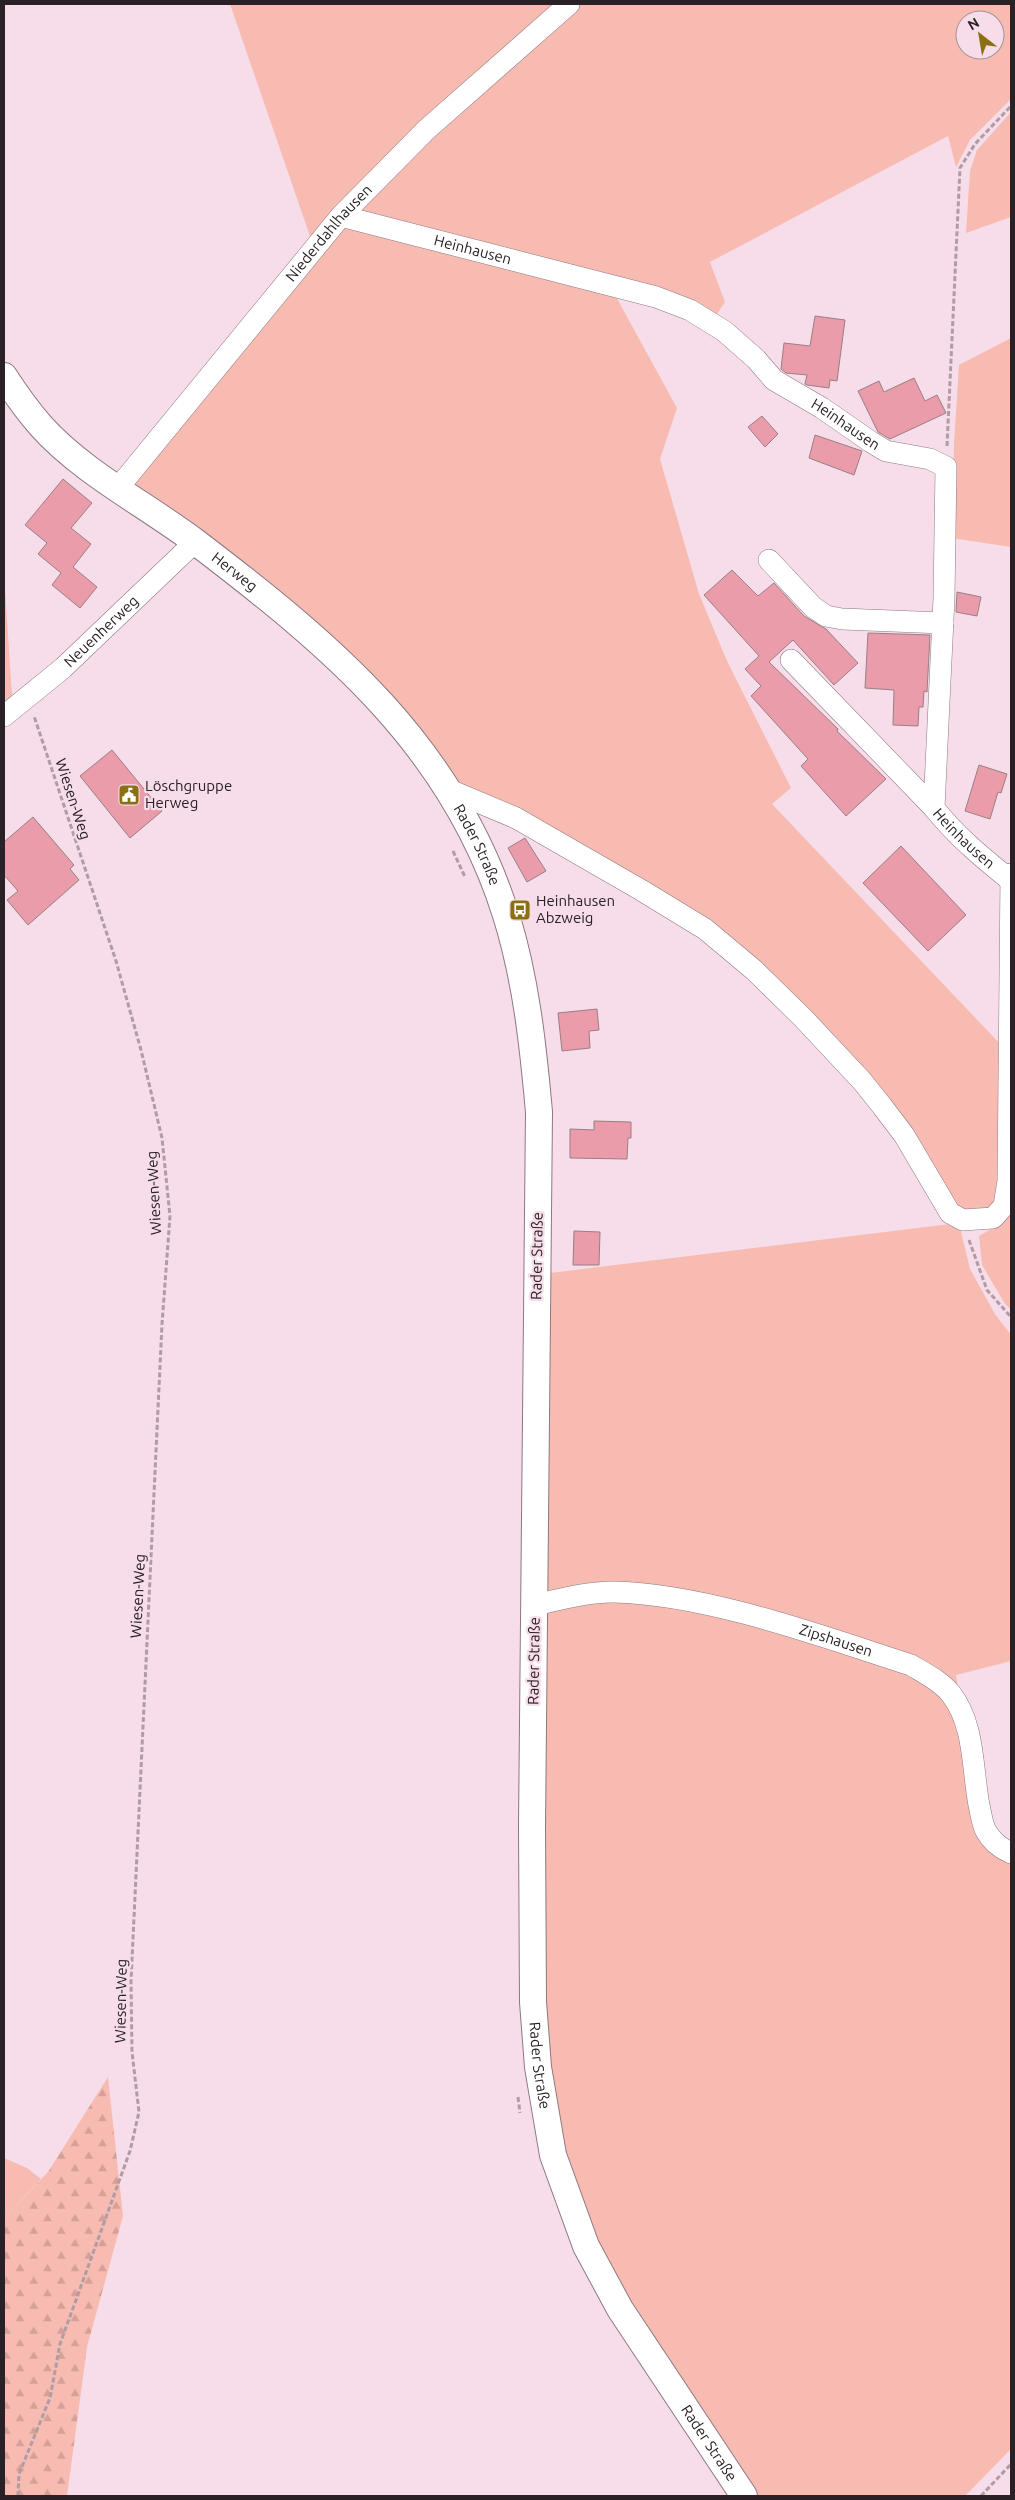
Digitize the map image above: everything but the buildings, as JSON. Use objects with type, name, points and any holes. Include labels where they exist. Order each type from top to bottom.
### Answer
[{"type":"main road","name":"Herweg","points":[[4,376],[20,401],[42,427],[76,458],[195,542],[294,620],[375,694],[403,725],[447,789]]},
{"type":"main road","name":"Rader Straße","points":[[447,789],[468,823],[496,886],[507,917],[531,1026],[539,1112],[532,1826],[534,2002],[538,2067],[553,2155],[586,2246],[603,2281],[744,2496]]},
{"type":"street","name":"Niederdahlhausen","points":[[118,488],[341,216],[426,130],[569,4]]},
{"type":"street","name":"Heinhausen","points":[[341,216],[656,297],[690,310],[724,331],[756,359],[774,380],[822,408],[870,442],[886,450],[930,459],[946,467],[934,808],[948,825],[977,853],[1011,877]]},
{"type":"street","name":"Neuenherweg","points":[[4,716],[63,668],[195,542]]},
{"type":"street","points":[[769,560],[813,607],[826,616],[842,619],[942,623]]},
{"type":"street","points":[[791,660],[934,808]]},
{"type":"street","points":[[447,789],[516,818],[705,929],[754,970],[862,1081],[904,1135],[936,1193],[950,1213],[963,1220],[993,1218],[1004,1206],[1008,1181],[1011,877]]},
{"type":"street","name":"Zipshausen","points":[[535,1605],[568,1597],[612,1592],[656,1596],[744,1614],[910,1665],[935,1679],[951,1693],[961,1711],[969,1733],[975,1784],[984,1830],[997,1846],[1011,1853]]},
{"type":"path","points":[[946,467],[960,168],[975,144],[1011,106]]},
{"type":"path","name":"Wiesen-Weg","points":[[18,2496],[19,2474],[50,2398],[60,2344],[130,2151],[139,2112],[132,2052],[131,1981],[162,1324],[170,1216],[162,1138],[141,1050],[116,962],[33,713],[26,698]]},
{"type":"path","points":[[963,1220],[976,1265],[987,1290],[1011,1317]]},
{"type":"path","points":[[981,2496],[1011,2464]]},
{"type":"green space","points":[[230,4],[562,4],[311,239]]},
{"type":"green space","points":[[578,4],[1011,4],[1011,99],[970,140],[956,167],[948,136],[710,262],[725,302],[713,320],[349,212]]},
{"type":"green space","points":[[1011,112],[1011,217],[966,233],[970,171],[977,150]]},
{"type":"green space","points":[[338,223],[614,293],[677,408],[660,459],[699,594],[727,661],[791,788],[772,804],[1004,1048],[1002,1205],[962,1216],[938,1191],[756,968],[448,783],[432,758],[124,487]]},
{"type":"green space","points":[[1011,338],[1011,547],[952,538],[954,444],[959,365]]},
{"type":"green space","points":[[4,574],[12,696],[4,703]]},
{"type":"green space","points":[[1011,1210],[1011,1309],[1005,1304],[982,1265],[979,1236],[998,1225]]},
{"type":"green space","points":[[959,1223],[970,1269],[995,1314],[1011,1335],[1011,1661],[956,1675],[976,1804],[1011,1856],[1011,2449],[965,2496],[748,2496],[590,2245],[542,2066],[542,1274]]},
{"type":"green space","points":[[108,2077],[123,2216],[87,2347],[67,2496],[4,2496],[4,2218],[48,2172]]},
{"type":"green space","points":[[4,2158],[27,2168],[41,2179],[4,2218]]},
{"type":"place","name":"Löschgruppe Herweg","points":[[129,795]]},
{"type":"place","name":"Heinhausen Abzweig","points":[[520,910]]}]
